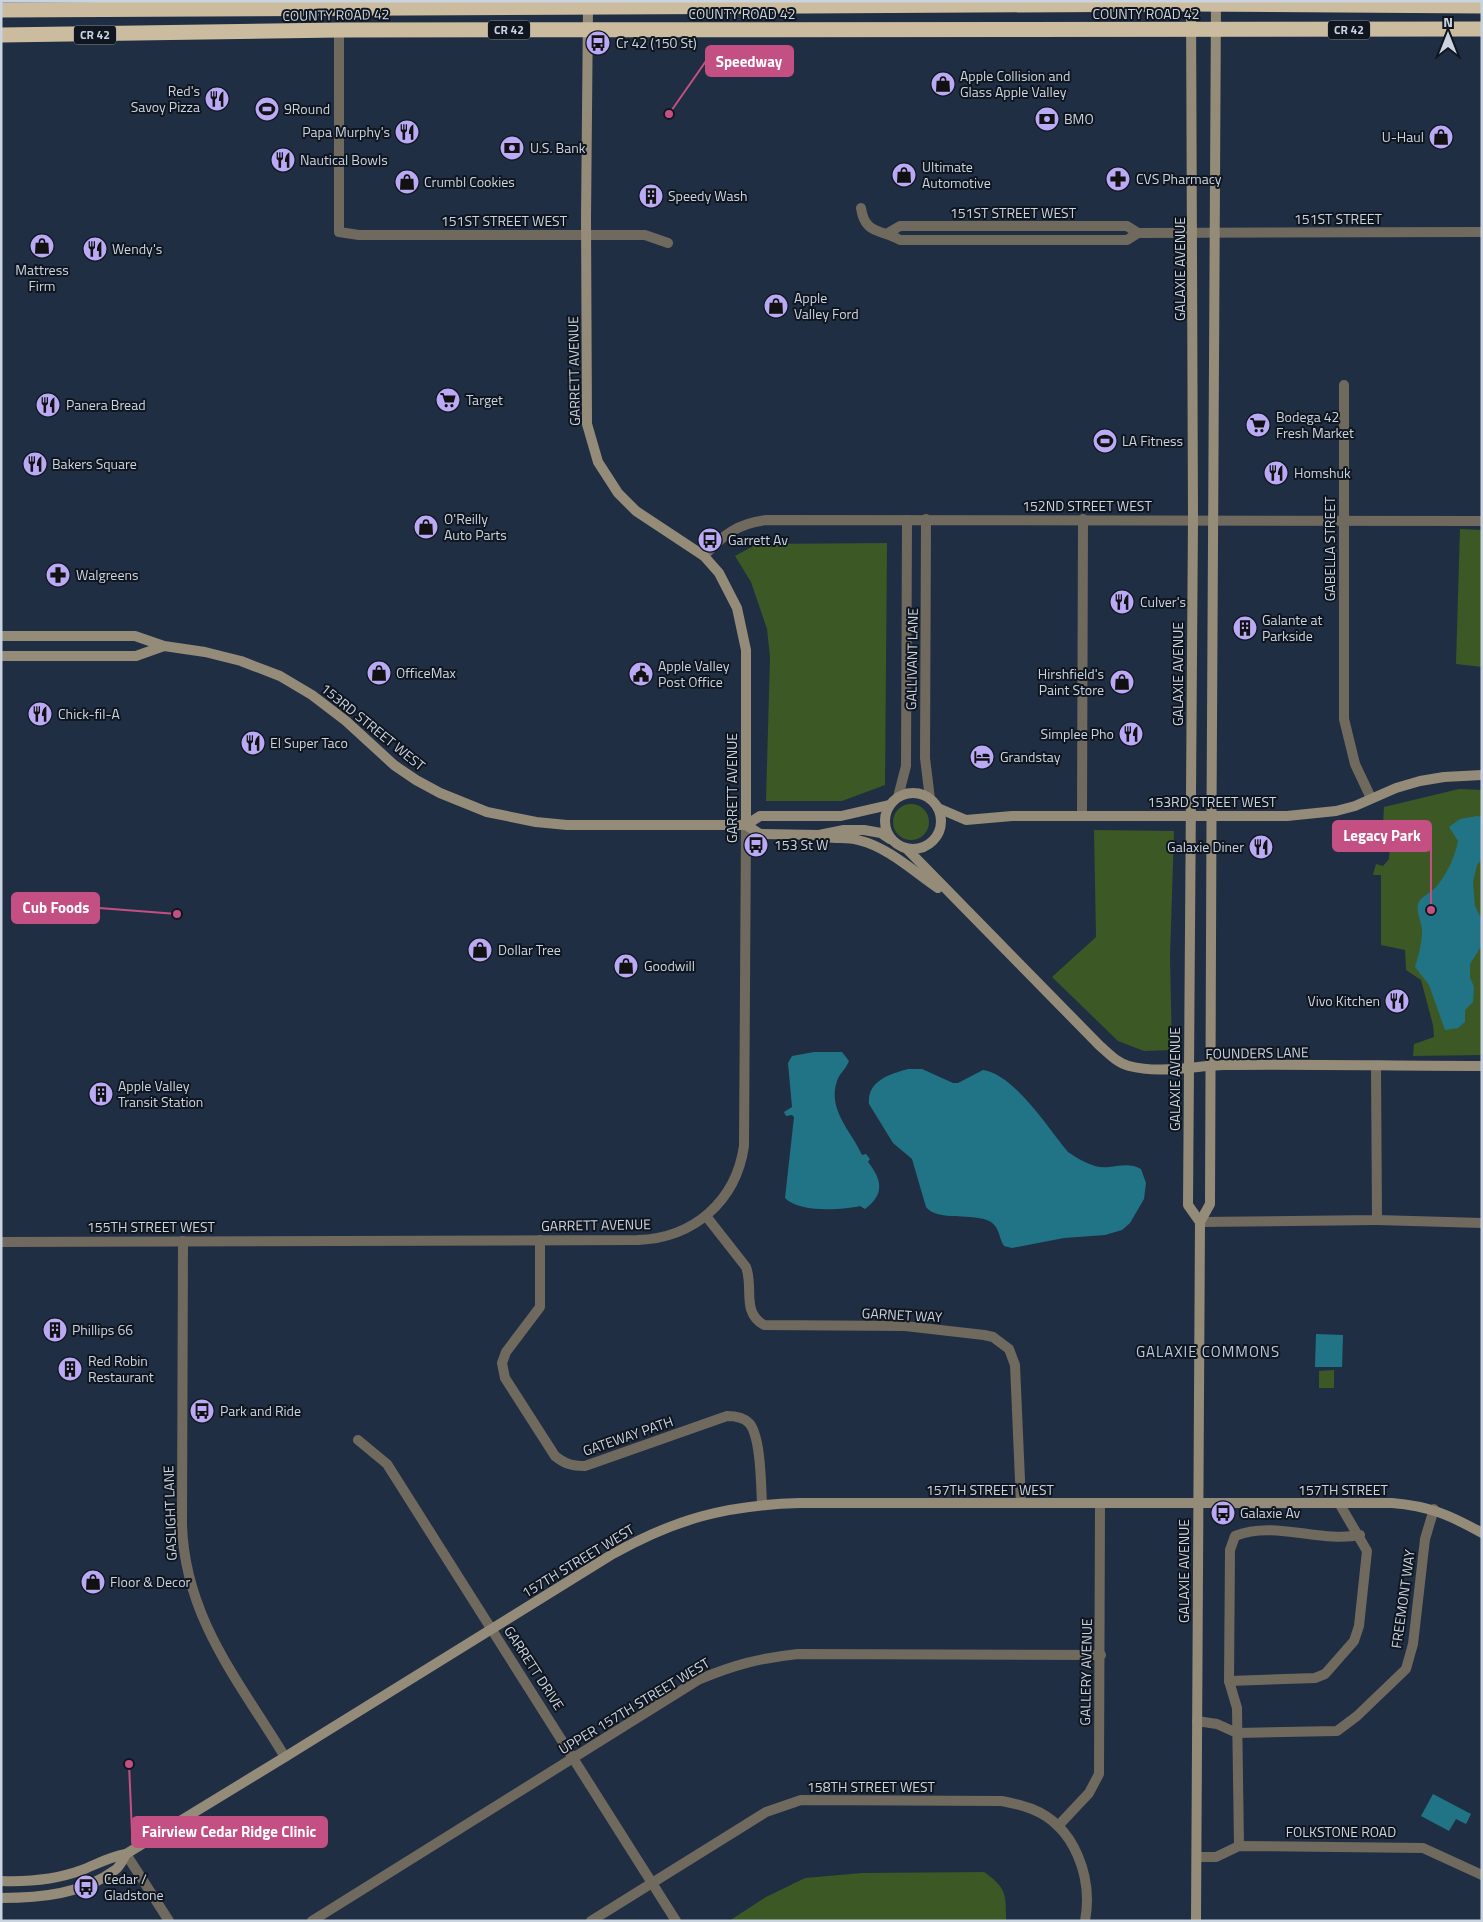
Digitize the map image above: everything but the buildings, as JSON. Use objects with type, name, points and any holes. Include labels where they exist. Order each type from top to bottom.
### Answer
[{"type":"highway","name":"COUNTY ROAD 42","points":[[1,10],[588,4],[1192,2],[1482,6]]},
{"type":"highway","name":"COUNTY ROAD 42","points":[[1,35],[339,30],[1216,31],[1482,29]]},
{"type":"street","name":"GALAXIE AVENUE","points":[[1192,2],[1194,233],[1188,1205],[1200,1222]]},
{"type":"street","name":"GALAXIE AVENUE","points":[[1196,1921],[1200,1222],[1210,1204],[1214,519],[1213,233],[1216,3]]},
{"type":"street","name":"GARRETT AVENUE","points":[[301,1240],[653,1239],[683,1230],[706,1216],[723,1199],[738,1175],[744,1146],[746,657],[743,631],[737,608],[728,588],[704,556],[627,503],[605,475],[593,450],[586,413],[588,4]]},
{"type":"street","name":"151ST STREET WEST","points":[[339,30],[339,232],[359,235],[645,235],[668,243]]},
{"type":"street","name":"151ST STREET WEST","points":[[861,208],[863,220],[869,227],[879,232],[888,233],[900,226],[1127,226],[1138,233],[1194,233]]},
{"type":"street","name":"151ST STREET","points":[[1194,233],[1482,232]]},
{"type":"street","name":"GABELLA STREET","points":[[1344,385],[1344,719],[1355,764],[1371,798]]},
{"type":"street","name":"152ND STREET WEST","points":[[704,556],[728,531],[753,522],[1083,519],[1482,521]]},
{"type":"street","points":[[1082,816],[1083,519]]},
{"type":"street","name":"GALLIVANT LANE","points":[[898,797],[906,766],[907,520]]},
{"type":"street","name":"GALLIVANT LANE","points":[[926,520],[925,758],[930,799]]},
{"type":"street","name":"153RD STREET WEST","points":[[1,636],[135,636],[164,646],[205,652],[241,661],[280,676],[329,707],[375,749],[416,780],[447,797],[487,812],[536,822],[567,825],[746,825],[760,816],[841,816],[889,805]]},
{"type":"street","name":"153RD STREET WEST","points":[[1,656],[136,656],[164,646]]},
{"type":"street","name":"153RD STREET WEST","points":[[938,808],[966,820],[1012,816],[1320,814],[1355,806],[1371,798],[1420,782],[1444,777],[1482,775]]},
{"type":"street","points":[[914,793],[930,799],[938,808],[940,826],[932,842],[915,849],[906,848],[893,841],[885,828],[884,820],[889,805],[898,797],[914,793]]},
{"type":"street","name":"153RD STREET WEST","points":[[746,825],[760,834],[819,835],[844,830],[864,830],[881,833],[893,841]]},
{"type":"street","name":"FOUNDERS LANE","points":[[819,835],[857,840],[875,846],[904,863],[951,896]]},
{"type":"street","name":"FOUNDERS LANE","points":[[906,848],[951,896],[1114,1059],[1127,1066],[1145,1069],[1211,1066],[1482,1066]]},
{"type":"street","points":[[1376,1066],[1377,1220]]},
{"type":"street","name":"GARNET WAY","points":[[706,1216],[746,1267],[749,1275],[751,1312],[754,1318],[764,1325],[905,1326],[993,1337],[1008,1349],[1015,1366],[1021,1503]]},
{"type":"street","points":[[1200,1222],[1377,1220],[1482,1223]]},
{"type":"street","name":"155TH STREET WEST","points":[[1,1242],[301,1240]]},
{"type":"street","name":"GATEWAY PATH","points":[[540,1240],[540,1307],[506,1352],[502,1363],[505,1378],[555,1456],[563,1462],[574,1466],[585,1466],[727,1416],[738,1416],[748,1421],[756,1434],[762,1504]]},
{"type":"street","name":"GASLIGHT LANE","points":[[183,1241],[182,1525],[185,1565],[193,1596],[206,1628],[286,1757]]},
{"type":"street","name":"GARRETT DRIVE","points":[[358,1440],[387,1464],[676,1921]]},
{"type":"street","points":[[1229,1681],[1315,1678],[1324,1674],[1354,1640],[1359,1626],[1367,1551],[1360,1535],[1339,1503]]},
{"type":"street","name":"157TH STREET","points":[[1198,1504],[1392,1503],[1434,1509],[1453,1516],[1482,1533]]},
{"type":"street","name":"157TH STREET WEST","points":[[1,1881],[28,1882],[55,1878],[82,1870],[106,1858],[126,1854],[286,1757],[610,1555],[643,1538],[704,1515],[737,1507],[762,1504],[1198,1504]]},
{"type":"street","name":"GALLERY AVENUE","points":[[1058,1826],[1089,1793],[1099,1774],[1101,1655],[1100,1504]]},
{"type":"street","name":"FREEMONT WAY","points":[[1198,1721],[1218,1724],[1237,1733],[1336,1731],[1357,1716],[1406,1669],[1418,1606],[1425,1539],[1434,1509]]},
{"type":"street","points":[[1239,1846],[1237,1708],[1229,1681],[1230,1550],[1235,1536],[1247,1531],[1298,1532],[1346,1538],[1360,1535]]},
{"type":"street","name":"UPPER 157TH STREET WEST","points":[[312,1921],[698,1680],[729,1667],[761,1658],[798,1654],[1101,1655]]},
{"type":"street","name":"158TH STREET WEST","points":[[591,1921],[766,1812],[801,1800],[1002,1801],[1032,1809],[1058,1826]]},
{"type":"street","points":[[1058,1826],[1078,1854],[1081,1862],[1088,1887],[1085,1921]]},
{"type":"street","name":"FOLKSTONE ROAD","points":[[1197,1857],[1216,1857],[1239,1846],[1423,1848],[1482,1875]]},
{"type":"street","points":[[126,1854],[169,1921]]},
{"type":"street","name":"157TH STREET WEST","points":[[1,1898],[46,1896],[76,1889],[117,1869],[126,1854]]},
{"type":"shaded area","points":[[1460,529],[1482,530],[1482,667],[1456,664]]},
{"type":"shaded area","points":[[887,543],[885,785],[842,801],[766,801],[770,657],[767,629],[751,582],[735,556],[757,544]]},
{"type":"shaded area","points":[[1459,789],[1482,790],[1482,1055],[1413,1056],[1414,1044],[1434,1037],[1433,1025],[1421,980],[1406,970],[1405,950],[1381,945],[1381,875],[1373,875],[1376,864],[1383,866],[1389,859],[1390,840],[1382,840],[1384,807]]},
{"type":"shaded area","points":[[911,804],[918,805],[924,809],[928,815],[928,829],[924,835],[918,839],[911,840],[904,839],[898,835],[894,829],[893,822],[894,815],[898,809],[904,805]]},
{"type":"shaded area","points":[[1482,817],[1482,859],[1477,865],[1473,882],[1475,906],[1482,920],[1482,945],[1470,964],[1470,977],[1474,987],[1473,1002],[1465,1010],[1465,1022],[1458,1028],[1445,1030],[1429,985],[1415,967],[1422,934],[1418,905],[1422,898],[1440,882],[1453,859],[1458,841],[1449,827],[1460,819]]},
{"type":"shaded area","points":[[1094,830],[1174,831],[1170,957],[1172,1050],[1144,1051],[1118,1041],[1052,977],[1096,937]]},
{"type":"shaded area","points":[[814,1052],[842,1052],[849,1061],[837,1081],[835,1102],[842,1120],[862,1155],[866,1154],[870,1159],[868,1162],[878,1181],[879,1187],[876,1198],[865,1209],[860,1206],[843,1209],[810,1208],[792,1203],[785,1198],[794,1117],[792,1115],[786,1116],[784,1112],[792,1107],[788,1063],[792,1056]]},
{"type":"shaded area","points":[[908,1069],[922,1069],[953,1083],[958,1083],[983,1070],[995,1074],[1007,1081],[1030,1104],[1068,1152],[1098,1167],[1129,1165],[1141,1169],[1146,1183],[1144,1199],[1130,1223],[1122,1230],[1105,1235],[1064,1238],[1012,1248],[1004,1246],[998,1230],[991,1222],[984,1219],[947,1216],[931,1212],[926,1207],[912,1159],[893,1143],[869,1104],[869,1096],[872,1089],[881,1079]]},
{"type":"shaded area","points":[[1316,1334],[1343,1335],[1342,1367],[1315,1367]]},
{"type":"shaded area","points":[[1334,1370],[1334,1388],[1319,1388],[1319,1371]]},
{"type":"shaded area","points":[[1433,1794],[1471,1814],[1466,1824],[1456,1819],[1449,1831],[1421,1816]]},
{"type":"shaded area","points":[[984,1872],[997,1883],[1004,1893],[1006,1921],[729,1921],[766,1897],[805,1878],[862,1873]]},
{"type":"place","name":"Cr 42 (150 St)","points":[[598,43]]},
{"type":"place","name":"Apple Collision and Glass Apple Valley","points":[[943,84]]},
{"type":"place","name":"Red's Savoy Pizza","points":[[217,99]]},
{"type":"place","name":"9Round","points":[[267,109]]},
{"type":"place","name":"Speedway","points":[[669,114]]},
{"type":"place","name":"BMO","points":[[1047,119]]},
{"type":"place","name":"Papa Murphy's","points":[[407,132]]},
{"type":"place","name":"U-Haul","points":[[1441,137]]},
{"type":"place","name":"U.S. Bank","points":[[512,148]]},
{"type":"place","name":"Nautical Bowls","points":[[283,160]]},
{"type":"place","name":"Ultimate Automotive","points":[[904,175]]},
{"type":"place","name":"CVS Pharmacy","points":[[1118,179]]},
{"type":"place","name":"Crumbl Cookies","points":[[407,182]]},
{"type":"place","name":"Speedy Wash","points":[[651,196]]},
{"type":"place","name":"Mattress Firm","points":[[42,246]]},
{"type":"place","name":"Wendy's","points":[[95,249]]},
{"type":"place","name":"Apple Valley Ford","points":[[776,306]]},
{"type":"place","name":"Target","points":[[448,400]]},
{"type":"place","name":"Panera Bread","points":[[48,405]]},
{"type":"place","name":"Bodega 42 Fresh Market","points":[[1258,425]]},
{"type":"place","name":"LA Fitness","points":[[1105,441]]},
{"type":"place","name":"Bakers Square","points":[[35,464]]},
{"type":"place","name":"Homshuk","points":[[1276,473]]},
{"type":"place","name":"O'Reilly Auto Parts","points":[[426,527]]},
{"type":"place","name":"Garrett Av","points":[[710,540]]},
{"type":"place","name":"Walgreens","points":[[58,575]]},
{"type":"place","name":"Culver's","points":[[1122,602]]},
{"type":"place","name":"Galante at Parkside","points":[[1245,628]]},
{"type":"place","name":"OfficeMax","points":[[379,673]]},
{"type":"place","name":"Apple Valley Post Office","points":[[641,674]]},
{"type":"place","name":"Hirshfield's Paint Store","points":[[1122,682]]},
{"type":"place","name":"Chick-fil-A","points":[[40,714]]},
{"type":"place","name":"Simplee Pho","points":[[1131,734]]},
{"type":"place","name":"El Super Taco","points":[[253,743]]},
{"type":"place","name":"Grandstay","points":[[982,757]]},
{"type":"place","name":"153 St W","points":[[756,845]]},
{"type":"place","name":"Galaxie Diner","points":[[1261,847]]},
{"type":"place","name":"Legacy Park","points":[[1431,910]]},
{"type":"place","name":"Cub Foods","points":[[177,914]]},
{"type":"place","name":"Dollar Tree","points":[[480,950]]},
{"type":"place","name":"Goodwill","points":[[626,966]]},
{"type":"place","name":"Vivo Kitchen","points":[[1397,1001]]},
{"type":"place","name":"Apple Valley Transit Station","points":[[101,1094]]},
{"type":"place","name":"Phillips 66","points":[[55,1330]]},
{"type":"place","name":"Red Robin Restaurant","points":[[70,1369]]},
{"type":"place","name":"Park and Ride","points":[[202,1411]]},
{"type":"place","name":"Galaxie Av","points":[[1223,1513]]},
{"type":"place","name":"Floor & Decor","points":[[93,1582]]},
{"type":"place","name":"Fairview Cedar Ridge Clinic","points":[[129,1764]]},
{"type":"place","name":"Cedar / Gladstone","points":[[86,1887]]},
{"type":"district","name":"GALAXIE COMMONS","points":[[1208,1352]]}]
